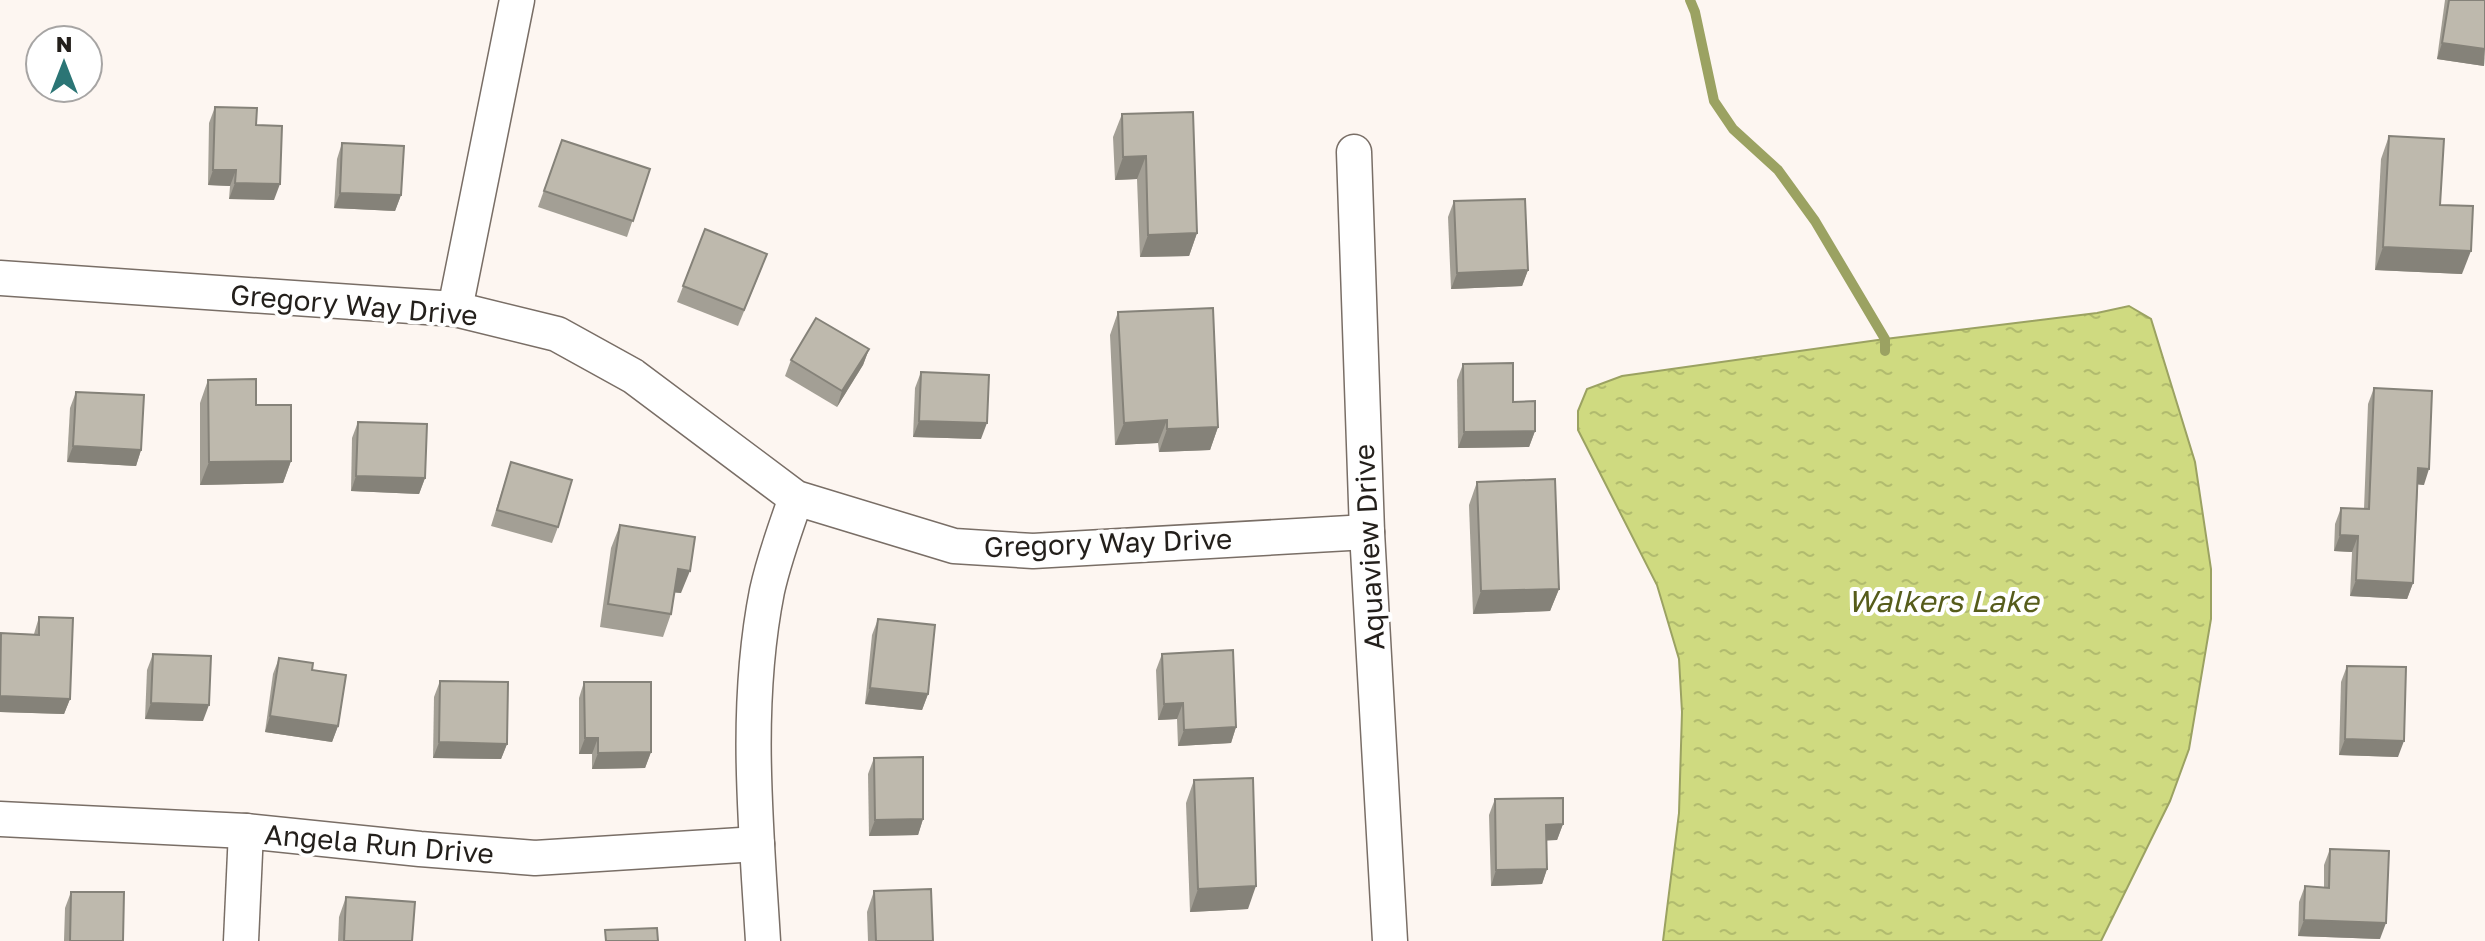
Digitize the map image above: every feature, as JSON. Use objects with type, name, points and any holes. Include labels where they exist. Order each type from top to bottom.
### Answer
[{"type":"street","points":[[455,309],[517,0]]},
{"type":"street","name":"Aquaview Drive","points":[[1354,152],[1367,532],[1390,941]]},
{"type":"street","name":"Gregory Way Drive","points":[[0,278],[455,309],[557,334],[633,376],[796,498],[954,546],[1033,551],[1367,532]]},
{"type":"street","points":[[763,941],[753,761],[756,689],[767,593],[778,546],[796,498]]},
{"type":"street","name":"Angela Run Drive","points":[[0,819],[246,831],[535,858],[757,844]]},
{"type":"street","points":[[241,941],[246,831]]},
{"type":"water","name":"Walkers Lake","points":[[2129,306],[2151,319],[2195,462],[2211,569],[2211,619],[2189,749],[2170,801],[2101,941],[1663,941],[1679,813],[1682,712],[1679,659],[1657,585],[1578,430],[1578,411],[1587,389],[1622,376],[2097,313]]},
{"type":"building","points":[[2449,0],[2485,0],[2485,49],[2442,43]]},
{"type":"building","points":[[215,107],[257,108],[256,125],[282,126],[280,184],[235,183],[236,170],[213,170]]},
{"type":"building","points":[[1193,112],[1197,233],[1148,235],[1146,156],[1123,157],[1122,114]]},
{"type":"building","points":[[2389,136],[2444,139],[2440,205],[2473,206],[2471,251],[2383,247]]},
{"type":"building","points":[[562,140],[650,169],[633,221],[544,191]]},
{"type":"building","points":[[342,143],[404,146],[401,195],[340,193]]},
{"type":"building","points":[[1525,199],[1528,270],[1457,273],[1454,201]]},
{"type":"building","points":[[705,229],[767,254],[744,310],[683,286]]},
{"type":"building","points":[[1213,308],[1218,427],[1167,429],[1167,420],[1124,423],[1118,312]]},
{"type":"building","points":[[816,318],[869,349],[842,391],[791,360]]},
{"type":"building","points":[[1513,363],[1513,402],[1535,401],[1535,431],[1464,432],[1463,364]]},
{"type":"building","points":[[921,372],[989,375],[987,423],[919,421]]},
{"type":"building","points":[[256,379],[256,405],[291,405],[291,461],[209,462],[208,380]]},
{"type":"building","points":[[2374,388],[2432,391],[2429,469],[2418,468],[2413,583],[2356,580],[2358,536],[2340,535],[2341,508],[2369,509]]},
{"type":"building","points":[[76,392],[144,395],[141,450],[73,446]]},
{"type":"building","points":[[358,422],[427,424],[425,478],[356,476]]},
{"type":"building","points":[[511,462],[572,480],[558,527],[497,510]]},
{"type":"building","points":[[1555,479],[1559,589],[1481,591],[1477,482]]},
{"type":"building","points":[[620,525],[695,537],[690,571],[678,569],[671,614],[608,604]]},
{"type":"building","points":[[39,617],[73,618],[70,699],[0,696],[1,633],[39,635]]},
{"type":"building","points":[[878,619],[935,625],[928,694],[870,688]]},
{"type":"building","points":[[1233,650],[1236,727],[1184,730],[1183,703],[1164,704],[1162,654]]},
{"type":"building","points":[[153,654],[211,656],[209,705],[151,703]]},
{"type":"building","points":[[279,658],[313,663],[312,670],[346,675],[338,726],[270,716]]},
{"type":"building","points":[[2347,666],[2406,667],[2404,741],[2345,739]]},
{"type":"building","points":[[440,681],[508,682],[507,744],[439,742]]},
{"type":"building","points":[[584,682],[651,682],[651,752],[598,753],[598,738],[585,738]]},
{"type":"building","points":[[923,757],[923,819],[875,820],[874,758]]},
{"type":"building","points":[[1253,778],[1256,886],[1198,889],[1194,780]]},
{"type":"building","points":[[1563,798],[1563,824],[1546,825],[1547,869],[1496,870],[1495,799]]},
{"type":"building","points":[[2330,849],[2389,851],[2386,923],[2304,920],[2305,886],[2329,888]]},
{"type":"building","points":[[931,889],[933,941],[876,941],[874,891]]},
{"type":"building","points":[[71,892],[124,892],[123,941],[70,941]]},
{"type":"building","points":[[346,897],[415,902],[412,941],[344,941]]},
{"type":"building","points":[[657,928],[658,941],[606,941],[605,930]]},
{"type":"waterway","points":[[1690,0],[1714,101],[1733,129],[1778,170],[1815,221],[1885,339],[1885,351]]}]
